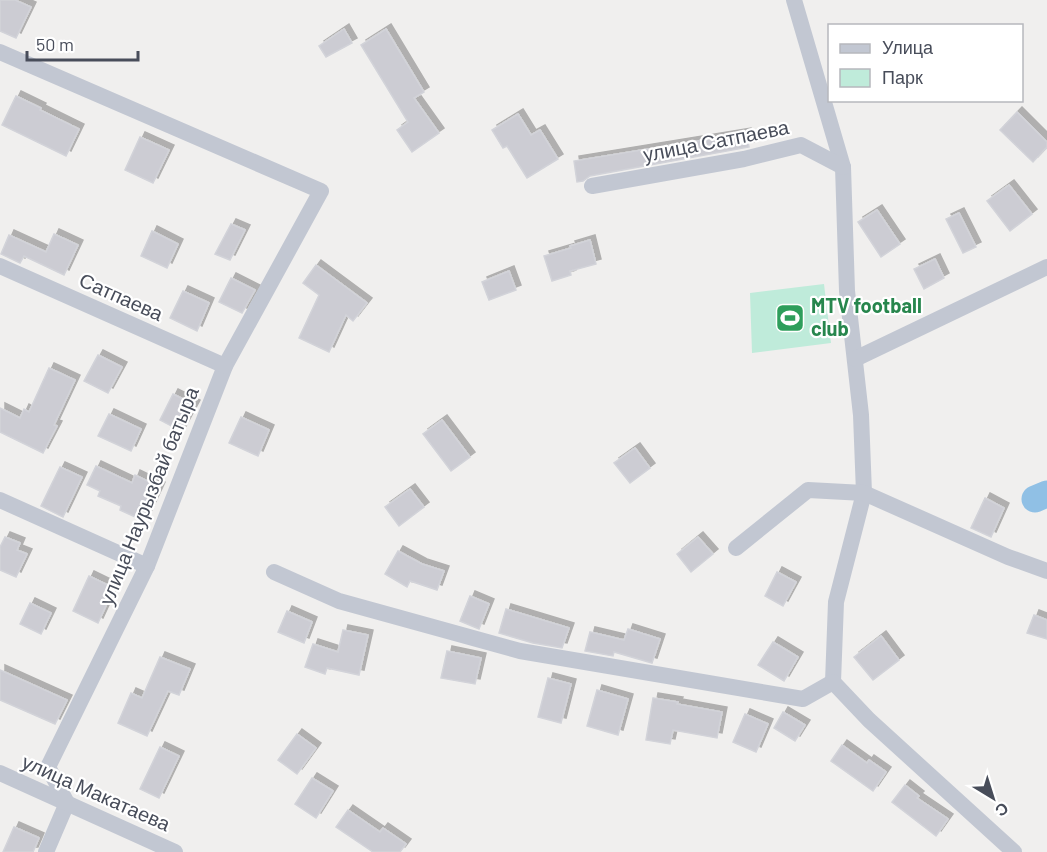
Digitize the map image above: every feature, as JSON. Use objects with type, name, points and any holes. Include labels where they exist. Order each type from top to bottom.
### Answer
[{"type":"street","points":[[794,0],[843,167],[847,291],[861,415],[864,493],[836,602],[833,682],[869,720],[1014,852]]},
{"type":"street","name":"улица Наурызбай батыра","points":[[0,52],[321,191],[225,366],[147,566],[48,767],[67,802]]},
{"type":"street","name":"улица Сатпаева","points":[[592,186],[744,159],[801,145],[843,167]]},
{"type":"street","name":"Сатпаева","points":[[0,266],[225,366]]},
{"type":"street","points":[[855,359],[1047,267]]},
{"type":"street","points":[[736,548],[808,490],[864,493],[1008,557],[1047,571]]},
{"type":"street","points":[[0,500],[147,566]]},
{"type":"street","points":[[274,572],[339,601],[520,651],[803,699],[833,682]]},
{"type":"street","name":"улица Макатаева","points":[[0,773],[175,852]]},
{"type":"street","points":[[45,852],[67,802]]},
{"type":"green space","name":"MTV football club","points":[[824,284],[831,343],[752,353],[750,293]]},
{"type":"building","points":[[0,0],[15,0],[31,7],[16,38],[0,31]]},
{"type":"building","points":[[344,29],[352,43],[326,57],[319,46]]},
{"type":"building","points":[[386,29],[424,92],[414,98],[439,133],[412,152],[397,130],[408,122],[361,45]]},
{"type":"building","points":[[16,96],[79,129],[66,156],[2,125]]},
{"type":"building","points":[[1017,112],[1047,142],[1047,147],[1033,162],[1000,130]]},
{"type":"building","points":[[518,114],[531,135],[540,130],[558,159],[527,178],[507,146],[503,148],[492,130]]},
{"type":"building","points":[[746,133],[749,147],[590,176],[577,182],[574,161]]},
{"type":"building","points":[[140,137],[169,150],[153,183],[125,170]]},
{"type":"building","points":[[1009,185],[1032,214],[1010,231],[987,201]]},
{"type":"building","points":[[877,210],[900,244],[881,257],[858,222]]},
{"type":"building","points":[[959,213],[976,247],[963,253],[946,219]]},
{"type":"building","points":[[231,224],[245,230],[230,260],[215,254]]},
{"type":"building","points":[[152,231],[178,244],[167,268],[141,256]]},
{"type":"building","points":[[54,234],[78,245],[64,275],[24,256],[20,263],[1,254],[9,235],[46,252]]},
{"type":"building","points":[[590,240],[596,264],[570,271],[571,275],[552,281],[544,256]]},
{"type":"building","points":[[935,259],[944,278],[924,289],[914,269]]},
{"type":"building","points":[[316,265],[367,303],[353,321],[346,315],[329,352],[299,338],[319,295],[303,283]]},
{"type":"building","points":[[509,271],[516,290],[489,300],[482,282]]},
{"type":"building","points":[[231,278],[255,290],[242,313],[219,302]]},
{"type":"building","points":[[183,291],[209,303],[197,331],[170,318]]},
{"type":"building","points":[[98,355],[122,367],[108,393],[84,381]]},
{"type":"building","points":[[49,368],[75,380],[54,425],[57,426],[43,453],[0,432],[0,408],[20,418],[24,409],[29,412]]},
{"type":"building","points":[[173,394],[195,405],[181,431],[160,420]]},
{"type":"building","points":[[109,414],[141,429],[131,451],[98,436]]},
{"type":"building","points":[[241,417],[269,430],[258,456],[229,443]]},
{"type":"building","points":[[442,420],[470,457],[451,471],[423,434]]},
{"type":"building","points":[[635,448],[650,468],[630,483],[614,463]]},
{"type":"building","points":[[96,466],[132,483],[135,475],[160,487],[144,521],[120,510],[121,506],[98,496],[100,491],[87,485]]},
{"type":"building","points":[[60,467],[82,477],[63,517],[41,506]]},
{"type":"building","points":[[410,489],[424,507],[399,526],[385,507]]},
{"type":"building","points":[[985,498],[1004,508],[991,537],[971,528]]},
{"type":"building","points":[[5,537],[20,543],[17,550],[27,554],[16,577],[0,570],[0,547]]},
{"type":"building","points":[[698,537],[713,554],[691,572],[677,554]]},
{"type":"building","points":[[398,551],[422,564],[444,571],[437,590],[410,581],[407,587],[385,574]]},
{"type":"building","points":[[777,572],[796,582],[783,606],[765,596]]},
{"type":"building","points":[[89,576],[114,588],[98,623],[73,611]]},
{"type":"building","points":[[470,596],[489,604],[479,629],[460,621]]},
{"type":"building","points":[[30,603],[51,613],[41,634],[20,624]]},
{"type":"building","points":[[506,609],[569,628],[562,648],[533,643],[499,633]]},
{"type":"building","points":[[287,611],[312,622],[304,643],[278,632]]},
{"type":"building","points":[[1034,615],[1047,620],[1047,639],[1027,633]]},
{"type":"building","points":[[628,629],[660,639],[652,663],[614,652],[613,656],[585,651],[590,632],[624,640]]},
{"type":"building","points":[[343,630],[368,635],[359,675],[327,668],[325,674],[305,667],[313,644],[338,652]]},
{"type":"building","points":[[881,636],[899,660],[873,680],[854,657]]},
{"type":"building","points":[[773,642],[798,657],[784,681],[758,665]]},
{"type":"building","points":[[447,651],[481,658],[475,684],[441,678]]},
{"type":"building","points":[[160,657],[190,669],[179,695],[168,691],[147,736],[118,723],[131,693],[142,698]]},
{"type":"building","points":[[0,670],[67,700],[55,724],[0,700]]},
{"type":"building","points":[[548,678],[571,684],[561,723],[538,717]]},
{"type":"building","points":[[597,690],[628,699],[618,735],[587,726]]},
{"type":"building","points":[[653,698],[722,712],[717,738],[673,730],[670,744],[646,740]]},
{"type":"building","points":[[783,712],[805,725],[795,741],[774,728]]},
{"type":"building","points":[[745,714],[768,724],[756,752],[733,742]]},
{"type":"building","points":[[297,734],[316,748],[297,774],[278,760]]},
{"type":"building","points":[[842,745],[867,763],[869,760],[886,772],[873,791],[831,761]]},
{"type":"building","points":[[160,747],[179,756],[159,798],[140,789]]},
{"type":"building","points":[[312,778],[333,791],[316,818],[295,804]]},
{"type":"building","points":[[905,785],[919,796],[917,798],[948,819],[936,836],[892,802]]},
{"type":"building","points":[[348,810],[380,832],[383,828],[406,844],[400,852],[373,852],[336,827]]},
{"type":"building","points":[[14,827],[39,838],[33,852],[3,852]]},
{"type":"waterway","points":[[1035,499],[1047,494]]},
{"type":"place","name":"MTV football club","points":[[790,318]]}]
